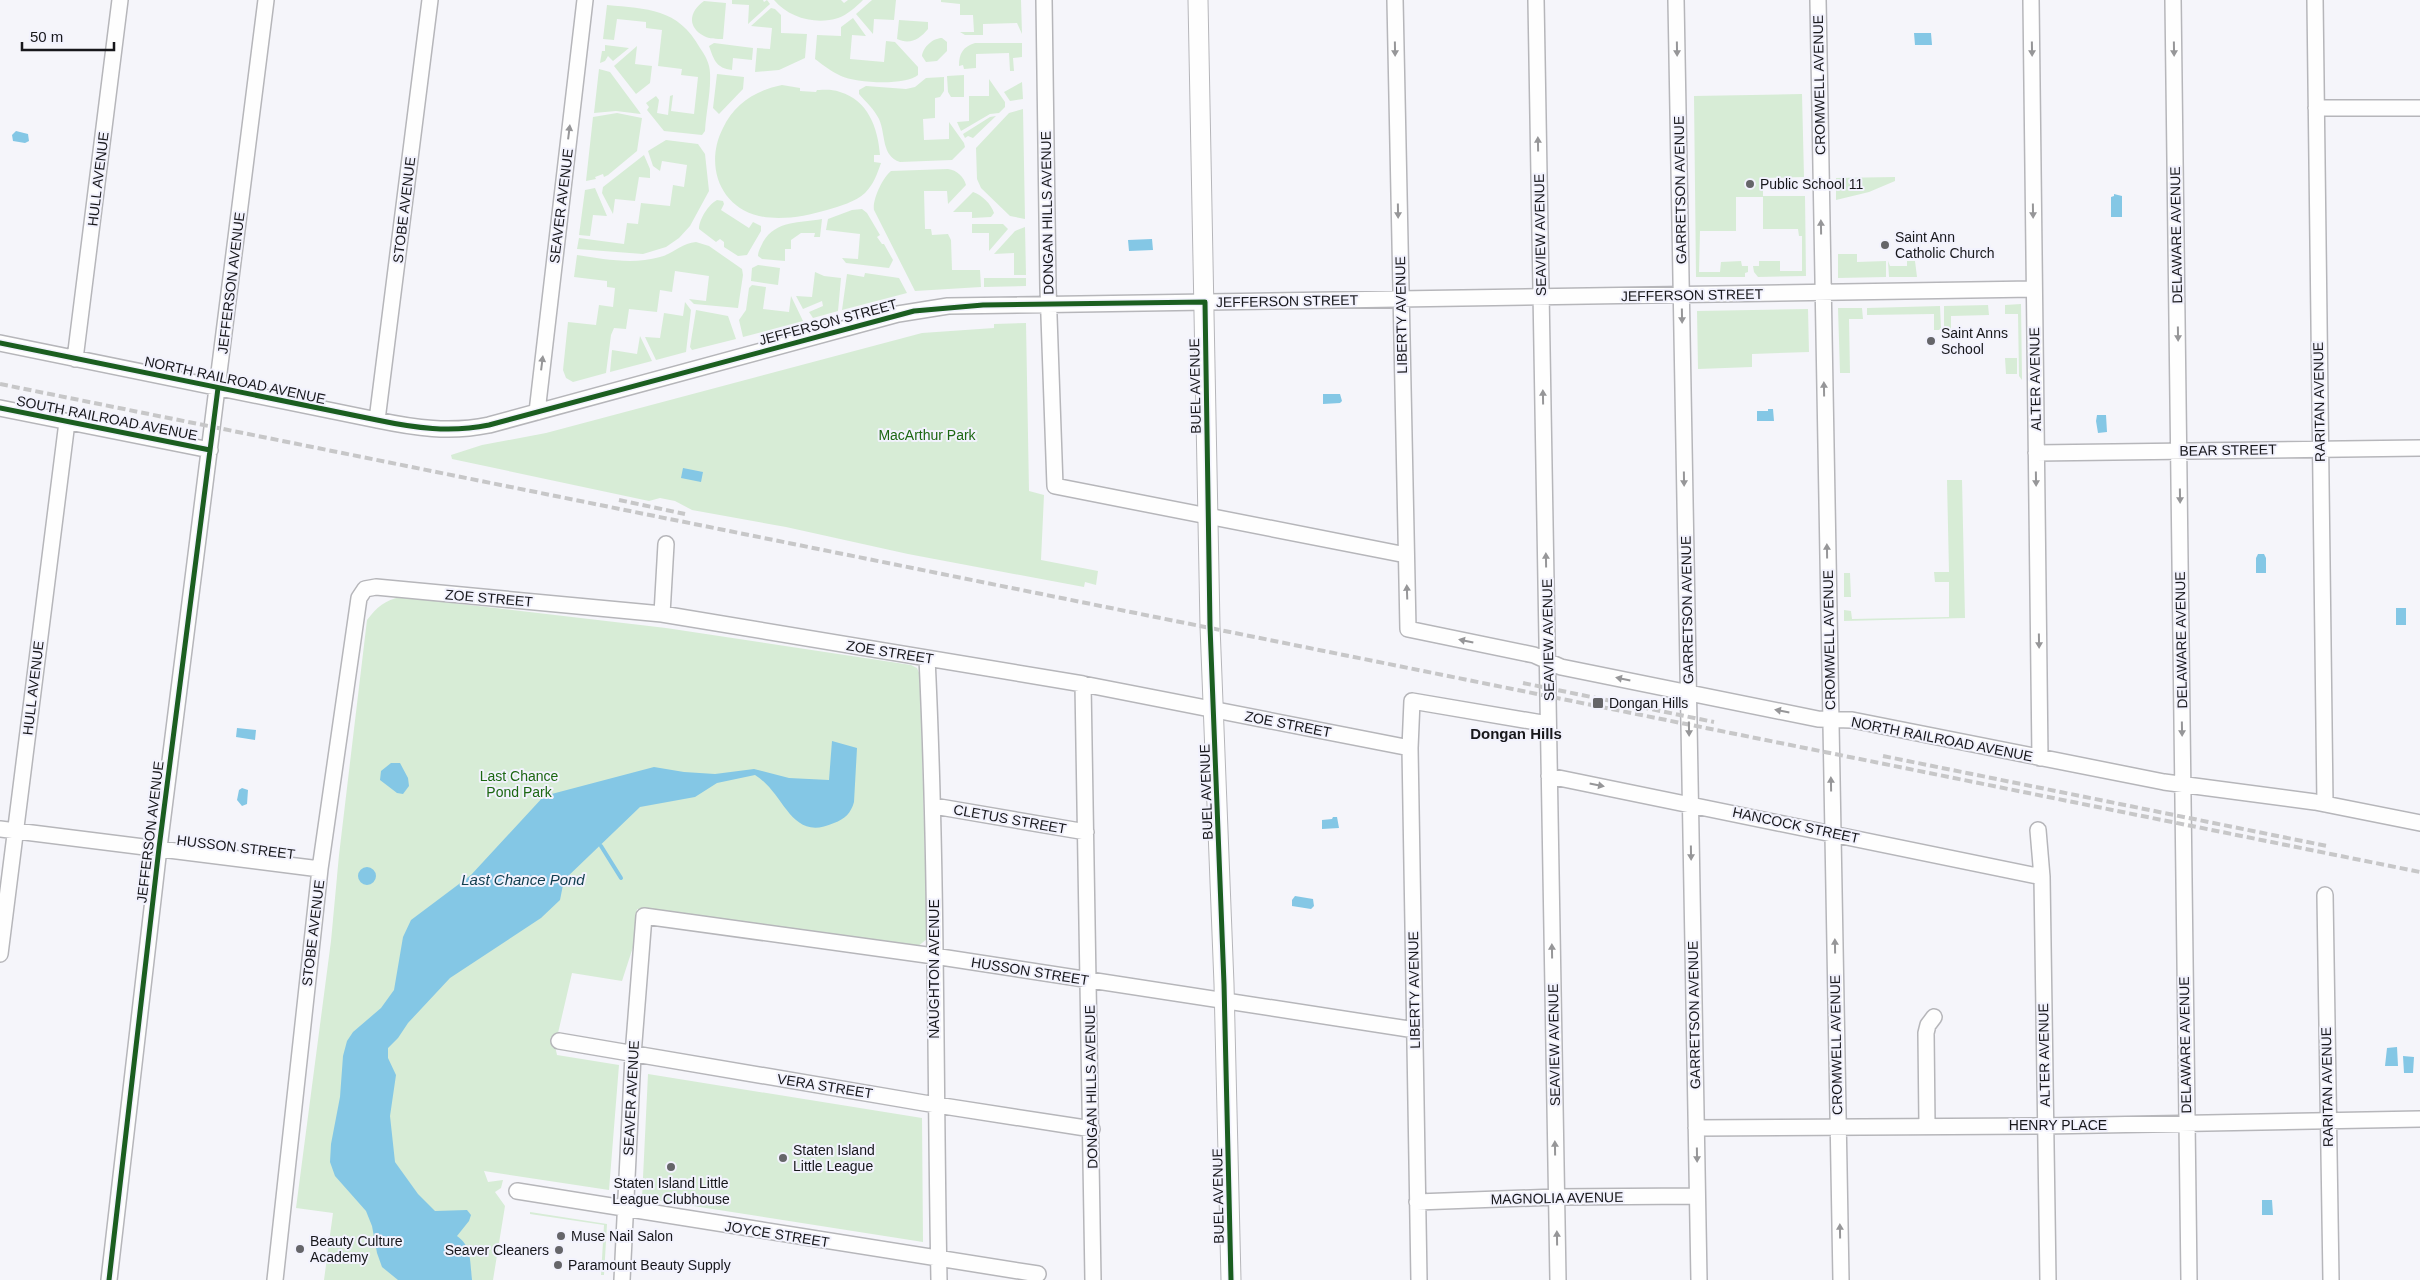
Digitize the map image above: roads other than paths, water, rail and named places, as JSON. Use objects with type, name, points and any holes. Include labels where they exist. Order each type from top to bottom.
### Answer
[{"type":"street","name":"HULL AVENUE","points":[[75,358],[120,0]]},
{"type":"street","name":"JEFFERSON AVENUE","points":[[109,1280],[159,848],[266,0]]},
{"type":"street","name":"STOBE AVENUE","points":[[377,420],[430,0]]},
{"type":"street","name":"SEAVER AVENUE","points":[[537,412],[585,0]]},
{"type":"street","name":"DONGAN HILLS AVENUE","points":[[1044,0],[1048,305],[1055,486],[1209,516]]},
{"type":"street","name":"BUEL AVENUE","points":[[1198,0],[1210,626],[1225,1000],[1230,1280]]},
{"type":"street","name":"LIBERTY AVENUE","points":[[1395,0],[1408,629]]},
{"type":"street","name":"SEAVIEW AVENUE","points":[[1536,0],[1558,1280]]},
{"type":"street","name":"GARRETSON AVENUE","points":[[1676,0],[1699,1280]]},
{"type":"street","name":"CROMWELL AVENUE","points":[[1818,0],[1841,1280]]},
{"type":"street","name":"ALTER AVENUE","points":[[2031,0],[2040,758]]},
{"type":"street","name":"DELAWARE AVENUE","points":[[2173,0],[2189,1280]]},
{"type":"street","name":"RARITAN AVENUE","points":[[2315,0],[2326,804]]},
{"type":"street","points":[[2316,108],[2420,108]]},
{"type":"street","name":"JEFFERSON STREET","points":[[466,429],[537,412],[914,311],[968,306],[2034,289]]},
{"type":"street","name":"NORTH RAILROAD AVENUE","points":[[0,343],[424,429],[466,429]]},
{"type":"street","name":"SOUTH RAILROAD AVENUE","points":[[0,408],[210,450]]},
{"type":"street","name":"HULL AVENUE","points":[[0,954],[7,830],[67,422]]},
{"type":"street","name":"BEAR STREET","points":[[2036,453],[2420,448]]},
{"type":"street","points":[[1209,516],[1406,555]]},
{"type":"street","points":[[662,614],[666,544]]},
{"type":"street","name":"ZOE STREET","points":[[365,589],[376,587],[662,614],[1083,684],[1410,748]]},
{"type":"street","name":"STOBE AVENUE","points":[[275,1280],[320,869],[359,598],[365,589]]},
{"type":"street","name":"NORTH RAILROAD AVENUE","points":[[1408,629],[1534,655],[1561,667],[1688,693],[1830,719],[1852,720],[2040,758],[2182,784],[2326,804],[2420,822]]},
{"type":"street","name":"NAUGHTON AVENUE","points":[[927,658],[934,806],[934,956],[939,1280]]},
{"type":"street","name":"DONGAN HILLS AVENUE","points":[[1083,684],[1092,1129],[1093,1280]]},
{"type":"street","name":"LIBERTY AVENUE","points":[[1419,1280],[1410,748],[1412,701],[1548,724]]},
{"type":"street","name":"HANCOCK STREET","points":[[1549,776],[2042,877]]},
{"type":"street","name":"CLETUS STREET","points":[[934,806],[1086,832]]},
{"type":"street","name":"HUSSON STREET","points":[[7,830],[320,869]]},
{"type":"street","name":"ALTER AVENUE","points":[[2038,830],[2042,877],[2048,1280]]},
{"type":"street","name":"RARITAN AVENUE","points":[[2325,895],[2331,1280]]},
{"type":"street","name":"SEAVER AVENUE","points":[[622,1280],[633,1054],[644,916]]},
{"type":"street","name":"HUSSON STREET","points":[[644,916],[934,956],[1415,1030]]},
{"type":"street","points":[[1927,1125],[1926,1033],[1928,1025],[1934,1017]]},
{"type":"street","name":"VERA STREET","points":[[559,1041],[936,1105],[1092,1129]]},
{"type":"street","name":"HENRY PLACE","points":[[1696,1128],[1927,1125],[2045,1126],[2420,1119]]},
{"type":"street","name":"JOYCE STREET","points":[[517,1191],[938,1260],[1038,1274]]},
{"type":"street","name":"MAGNOLIA AVENUE","points":[[1417,1202],[1556,1197],[1697,1196]]},
{"type":"water","points":[[1914,33],[1931,33],[1932,45],[1915,45]]},
{"type":"water","points":[[16,131],[28,134],[29,141],[25,143],[13,141],[12,135]]},
{"type":"water","points":[[2114,194],[2122,196],[2122,217],[2111,217],[2111,197]]},
{"type":"water","points":[[1152,239],[1153,250],[1129,251],[1128,240]]},
{"type":"water","points":[[1323,394],[1340,394],[1342,401],[1340,403],[1323,404]]},
{"type":"water","points":[[1768,409],[1773,409],[1774,421],[1757,421],[1757,411],[1768,411]]},
{"type":"water","points":[[2097,415],[2106,415],[2107,432],[2098,433]]},
{"type":"water","points":[[683,468],[703,472],[701,482],[681,478]]},
{"type":"water","points":[[2258,554],[2264,554],[2266,558],[2266,573],[2256,573],[2256,558]]},
{"type":"water","points":[[2396,608],[2406,608],[2406,625],[2396,625]]},
{"type":"water","points":[[237,728],[256,730],[255,740],[236,737]]},
{"type":"water","name":"Last Chance Pond","points":[[832,741],[857,748],[854,802],[847,815],[841,820],[819,827],[807,827],[790,814],[774,793],[755,775],[717,783],[695,797],[640,807],[564,880],[560,900],[541,918],[450,978],[408,1023],[398,1038],[388,1048],[388,1058],[396,1075],[390,1116],[395,1162],[418,1194],[435,1211],[467,1210],[471,1215],[469,1221],[457,1236],[468,1250],[472,1280],[398,1280],[382,1267],[377,1253],[372,1226],[366,1211],[335,1176],[330,1162],[331,1144],[340,1097],[343,1056],[347,1041],[353,1032],[381,1008],[394,990],[403,937],[411,920],[471,875],[544,796],[654,767],[684,772],[715,774],[754,769],[789,778],[829,780]]},
{"type":"water","points":[[391,763],[400,763],[408,778],[409,786],[403,794],[397,793],[380,780],[381,771]]},
{"type":"water","points":[[242,788],[248,790],[247,804],[242,806],[237,800],[239,790]]},
{"type":"water","points":[[1337,817],[1339,828],[1322,829],[1322,820],[1332,819]]},
{"type":"water","points":[[363,867],[371,867],[376,872],[374,883],[363,885],[358,880],[358,872]]},
{"type":"water","points":[[1295,896],[1313,899],[1314,906],[1311,909],[1292,906],[1292,900]]},
{"type":"water","points":[[2397,1047],[2398,1066],[2385,1066],[2387,1048]]},
{"type":"water","points":[[2403,1056],[2414,1057],[2413,1073],[2404,1073]]},
{"type":"water","points":[[2262,1200],[2272,1200],[2273,1215],[2262,1215]]},
{"type":"waterway","points":[[601,846],[621,878]]},
{"type":"railway","points":[[0,384],[2420,872]]},
{"type":"railway","points":[[619,500],[685,514]]},
{"type":"railway","points":[[1523,683],[1714,722]]},
{"type":"railway","points":[[1883,756],[2327,846]]},
{"type":"place","name":"Public School 11","points":[[1750,184]]},
{"type":"place","name":"Saint Ann Catholic Church","points":[[1885,245]]},
{"type":"place","name":"Saint Anns School","points":[[1931,341]]},
{"type":"place","name":"Dongan Hills","points":[[1598,703]]},
{"type":"place","name":"Staten Island Little League","points":[[783,1158]]},
{"type":"place","name":"Staten Island Little League Clubhouse","points":[[671,1167]]},
{"type":"place","name":"Muse Nail Salon","points":[[561,1236]]},
{"type":"place","name":"Beauty Culture Academy","points":[[300,1249]]},
{"type":"place","name":"Seaver Cleaners","points":[[559,1250]]},
{"type":"place","name":"Paramount Beauty Supply","points":[[558,1265]]},
{"type":"district","name":"Dongan Hills","points":[[1516,733]]},
{"type":"park label","name":"MacArthur Park","points":[[927,435]]},
{"type":"park label","name":"Last Chance Pond Park","points":[[519,784]]}]
